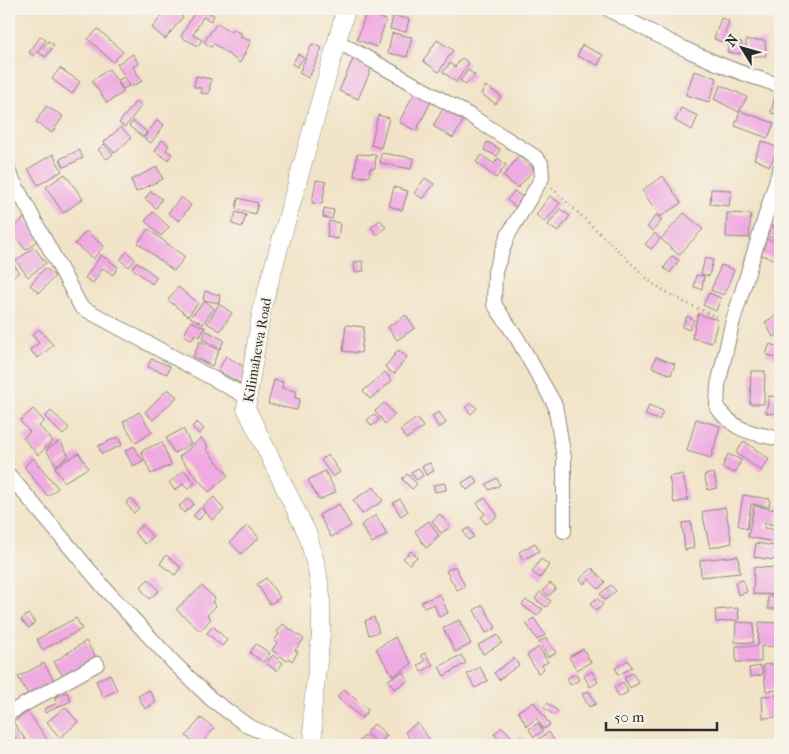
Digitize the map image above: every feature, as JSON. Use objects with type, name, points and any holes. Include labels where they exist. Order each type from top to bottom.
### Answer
[{"type":"street","name":"Kilimahewa Road","points":[[314,745],[312,713],[320,635],[321,596],[317,570],[308,535],[246,408],[262,308],[346,9]]},
{"type":"street","points":[[608,9],[686,49],[744,75],[780,85]]},
{"type":"street","points":[[337,41],[469,115],[534,156],[541,163],[542,178],[505,244],[495,271],[494,304],[517,338],[555,405],[564,458],[564,531]]},
{"type":"street","points":[[780,168],[732,324],[718,385],[717,408],[732,425],[746,431],[780,439]]},
{"type":"street","points":[[9,173],[20,190],[81,306],[249,398]]},
{"type":"street","points":[[9,474],[107,591],[174,663],[212,699],[248,726],[292,745]]},
{"type":"street","points":[[9,713],[97,664]]},
{"type":"path","points":[[542,178],[653,284],[684,302],[732,324]]},
{"type":"building","points":[[167,9],[173,9],[183,17],[165,39],[152,28]]},
{"type":"building","points":[[196,9],[202,9],[214,15],[211,21],[203,17],[193,35],[202,40],[198,46],[181,37]]},
{"type":"building","points":[[366,13],[386,20],[377,47],[357,40]]},
{"type":"building","points":[[393,16],[409,19],[406,32],[390,29]]},
{"type":"building","points":[[721,18],[729,21],[722,42],[714,39]]},
{"type":"building","points":[[217,23],[231,32],[233,29],[242,34],[240,37],[251,41],[240,63],[213,43],[211,47],[204,42]]},
{"type":"building","points":[[98,29],[123,52],[113,62],[88,39]]},
{"type":"building","points":[[392,33],[412,37],[407,57],[388,53]]},
{"type":"building","points":[[41,36],[46,40],[34,56],[29,52]]},
{"type":"building","points":[[777,38],[780,38],[780,64],[775,63]]},
{"type":"building","points":[[729,39],[742,42],[740,54],[727,52]]},
{"type":"building","points":[[437,40],[453,50],[439,72],[423,61]]},
{"type":"building","points":[[746,40],[765,40],[766,56],[746,56]]},
{"type":"building","points":[[48,41],[54,45],[46,57],[39,53]]},
{"type":"building","points":[[312,44],[322,48],[309,78],[299,73]]},
{"type":"building","points":[[582,45],[603,55],[598,65],[577,56]]},
{"type":"building","points":[[133,54],[139,64],[133,67],[142,81],[131,87],[117,64]]},
{"type":"building","points":[[298,54],[304,58],[297,67],[292,64]]},
{"type":"building","points":[[354,57],[373,65],[358,99],[339,91]]},
{"type":"building","points":[[462,58],[469,63],[456,82],[443,72],[450,63],[455,67]]},
{"type":"building","points":[[60,68],[80,82],[72,94],[52,79]]},
{"type":"building","points":[[109,69],[124,92],[107,103],[92,81]]},
{"type":"building","points":[[468,70],[475,75],[466,85],[460,80]]},
{"type":"building","points":[[694,71],[717,78],[709,102],[686,95]]},
{"type":"building","points":[[196,76],[211,79],[209,94],[201,93],[201,88],[194,87]]},
{"type":"building","points":[[125,77],[129,86],[123,89],[118,80]]},
{"type":"building","points":[[721,85],[747,97],[739,112],[714,99]]},
{"type":"building","points":[[486,86],[501,96],[496,104],[481,94]]},
{"type":"building","points":[[776,90],[780,91],[780,115],[771,113]]},
{"type":"building","points":[[415,92],[432,100],[416,131],[399,122]]},
{"type":"building","points":[[136,101],[142,105],[125,127],[119,123]]},
{"type":"building","points":[[46,106],[63,116],[52,133],[36,122]]},
{"type":"building","points":[[444,107],[465,118],[453,138],[433,126]]},
{"type":"building","points":[[681,108],[698,116],[692,130],[675,121]]},
{"type":"building","points":[[740,111],[774,123],[768,138],[735,126]]},
{"type":"building","points":[[378,115],[389,118],[381,148],[371,145]]},
{"type":"building","points":[[157,120],[164,125],[151,143],[144,138]]},
{"type":"building","points":[[133,121],[147,132],[143,137],[129,126]]},
{"type":"building","points":[[121,127],[131,138],[115,153],[104,142]]},
{"type":"building","points":[[162,140],[169,145],[166,150],[172,154],[168,160],[155,151]]},
{"type":"building","points":[[762,141],[778,148],[770,166],[754,159]]},
{"type":"building","points":[[487,142],[500,149],[497,156],[484,150]]},
{"type":"building","points":[[104,144],[113,154],[107,159],[98,150]]},
{"type":"building","points":[[79,150],[83,158],[64,167],[60,159]]},
{"type":"building","points":[[381,153],[413,158],[411,169],[380,163]]},
{"type":"building","points":[[53,154],[62,171],[38,185],[28,169]]},
{"type":"building","points":[[357,154],[376,155],[375,168],[370,168],[369,177],[354,176]]},
{"type":"building","points":[[482,155],[494,164],[498,158],[506,165],[496,178],[476,162]]},
{"type":"building","points":[[519,156],[534,169],[518,188],[503,176]]},
{"type":"building","points":[[157,167],[163,179],[136,192],[131,180]]},
{"type":"building","points":[[65,174],[83,199],[63,213],[46,187]]},
{"type":"building","points":[[663,176],[681,203],[660,217],[642,190]]},
{"type":"building","points":[[425,178],[434,184],[423,199],[414,193]]},
{"type":"building","points":[[316,180],[326,182],[322,204],[312,203]]},
{"type":"building","points":[[394,187],[408,191],[402,210],[389,206]]},
{"type":"building","points":[[711,189],[731,190],[729,206],[710,204]]},
{"type":"building","points":[[151,191],[162,199],[156,208],[145,199]]},
{"type":"building","points":[[514,191],[524,198],[517,208],[507,200]]},
{"type":"building","points":[[550,196],[560,203],[545,222],[536,215]]},
{"type":"building","points":[[181,197],[191,205],[179,221],[168,213]]},
{"type":"building","points":[[238,198],[258,203],[255,214],[236,209]]},
{"type":"building","points":[[324,208],[334,210],[332,219],[323,217]]},
{"type":"building","points":[[560,209],[570,216],[558,232],[548,225]]},
{"type":"building","points":[[153,212],[169,227],[161,236],[145,221]]},
{"type":"building","points":[[236,212],[246,215],[242,227],[232,224]]},
{"type":"building","points":[[684,213],[703,229],[679,255],[661,239]]},
{"type":"building","points":[[727,213],[751,214],[749,238],[726,237]]},
{"type":"building","points":[[656,215],[662,220],[653,231],[647,227]]},
{"type":"building","points":[[24,218],[41,237],[26,250],[10,230]]},
{"type":"building","points":[[380,220],[386,227],[377,235],[371,227]]},
{"type":"building","points":[[329,221],[340,223],[338,239],[327,237]]},
{"type":"building","points":[[767,225],[780,228],[780,240],[765,236]]},
{"type":"building","points":[[148,229],[185,257],[174,271],[138,243]]},
{"type":"building","points":[[86,231],[104,246],[93,259],[75,244]]},
{"type":"building","points":[[655,233],[660,239],[651,249],[645,244]]},
{"type":"building","points":[[766,239],[780,243],[780,261],[761,255]]},
{"type":"building","points":[[34,247],[46,263],[28,277],[16,261]]},
{"type":"building","points":[[127,252],[135,259],[129,267],[120,260]]},
{"type":"building","points":[[101,255],[118,267],[113,275],[103,268],[93,283],[85,278]]},
{"type":"building","points":[[672,256],[679,260],[670,273],[664,268]]},
{"type":"building","points":[[705,258],[713,260],[709,276],[701,274]]},
{"type":"building","points":[[362,261],[364,271],[355,272],[354,262]]},
{"type":"building","points":[[12,262],[19,272],[9,280],[9,265]]},
{"type":"building","points":[[137,262],[157,277],[152,284],[132,268]]},
{"type":"building","points":[[721,265],[734,270],[724,295],[711,290]]},
{"type":"building","points":[[45,268],[55,276],[39,293],[30,285]]},
{"type":"building","points":[[696,275],[704,276],[702,289],[694,287]]},
{"type":"building","points":[[178,287],[198,303],[188,316],[168,300]]},
{"type":"building","points":[[205,291],[220,295],[219,303],[203,300]]},
{"type":"building","points":[[709,293],[721,298],[716,311],[703,305]]},
{"type":"building","points":[[205,301],[214,308],[203,324],[190,317]]},
{"type":"building","points":[[219,304],[232,313],[220,331],[207,323]]},
{"type":"building","points":[[698,314],[718,320],[712,343],[692,338]]},
{"type":"building","points":[[406,315],[415,328],[397,340],[388,327]]},
{"type":"building","points":[[687,316],[694,320],[689,330],[682,327]]},
{"type":"building","points":[[775,316],[780,325],[780,333],[773,337],[765,322]]},
{"type":"building","points":[[191,321],[205,328],[200,337],[195,334],[192,340],[184,335]]},
{"type":"building","points":[[346,325],[364,327],[361,353],[343,351]]},
{"type":"building","points":[[39,329],[53,345],[38,358],[30,350],[39,343],[32,335]]},
{"type":"building","points":[[207,331],[224,340],[220,349],[202,339]]},
{"type":"building","points":[[200,341],[219,350],[212,366],[193,357]]},
{"type":"building","points":[[770,344],[780,348],[780,360],[766,354]]},
{"type":"building","points":[[398,350],[407,357],[394,374],[385,367]]},
{"type":"building","points":[[226,356],[249,370],[242,384],[218,371]]},
{"type":"building","points":[[656,357],[675,364],[671,375],[652,367]]},
{"type":"building","points":[[151,359],[170,366],[167,374],[148,367]]},
{"type":"building","points":[[751,371],[765,371],[764,404],[750,404]]},
{"type":"building","points":[[385,372],[392,381],[370,399],[363,391]]},
{"type":"building","points":[[274,380],[283,382],[282,388],[296,391],[295,398],[300,399],[297,410],[268,404]]},
{"type":"building","points":[[168,389],[177,397],[153,420],[145,412]]},
{"type":"building","points":[[769,396],[777,397],[774,414],[766,413]]},
{"type":"building","points":[[471,402],[477,408],[471,414],[465,408]]},
{"type":"building","points":[[384,403],[395,415],[385,424],[375,411]]},
{"type":"building","points":[[649,405],[663,411],[659,420],[645,415]]},
{"type":"building","points":[[33,409],[44,421],[39,426],[53,441],[38,455],[23,438],[30,432],[20,421]]},
{"type":"building","points":[[51,411],[69,428],[63,435],[45,417]]},
{"type":"building","points":[[139,412],[152,432],[136,443],[123,422]]},
{"type":"building","points":[[439,412],[446,423],[439,428],[432,416]]},
{"type":"building","points":[[374,414],[379,420],[372,426],[367,420]]},
{"type":"building","points":[[417,418],[423,427],[406,439],[400,430]]},
{"type":"building","points":[[696,419],[720,426],[711,458],[687,451]]},
{"type":"building","points":[[197,422],[204,429],[199,434],[192,427]]},
{"type":"building","points":[[183,429],[191,444],[174,453],[166,438]]},
{"type":"building","points":[[118,437],[122,445],[102,454],[98,446]]},
{"type":"building","points":[[201,438],[208,447],[206,449],[228,475],[209,492],[179,457]]},
{"type":"building","points":[[60,441],[69,456],[56,465],[46,450]]},
{"type":"building","points":[[744,441],[769,459],[761,471],[736,453]]},
{"type":"building","points":[[162,442],[171,465],[151,474],[141,451]]},
{"type":"building","points":[[134,446],[143,461],[133,466],[125,451]]},
{"type":"building","points":[[79,453],[88,468],[64,482],[55,467]]},
{"type":"building","points":[[728,454],[741,460],[735,473],[722,468]]},
{"type":"building","points":[[328,455],[340,472],[333,477],[321,460]]},
{"type":"building","points":[[33,458],[58,488],[48,496],[24,467]]},
{"type":"building","points":[[430,463],[434,471],[426,475],[422,466]]},
{"type":"building","points":[[418,468],[423,476],[416,480],[411,472]]},
{"type":"building","points":[[184,470],[195,483],[188,489],[183,484],[175,490],[169,483]]},
{"type":"building","points":[[325,471],[336,492],[319,500],[308,480]]},
{"type":"building","points":[[714,473],[717,488],[708,490],[704,475]]},
{"type":"building","points":[[407,474],[417,484],[412,489],[402,479]]},
{"type":"building","points":[[683,474],[688,500],[674,503],[669,477]]},
{"type":"building","points":[[473,476],[478,483],[467,490],[462,483]]},
{"type":"building","points":[[497,478],[500,485],[489,490],[486,484]]},
{"type":"building","points":[[445,483],[446,490],[435,492],[433,485]]},
{"type":"building","points":[[374,487],[383,501],[362,514],[353,500]]},
{"type":"building","points":[[743,495],[770,499],[769,507],[751,504],[747,529],[738,525]]},
{"type":"building","points":[[214,497],[224,510],[212,520],[202,507]]},
{"type":"building","points":[[131,498],[139,508],[134,513],[126,503]]},
{"type":"building","points":[[189,498],[194,504],[184,513],[179,506]]},
{"type":"building","points":[[485,498],[498,516],[486,524],[481,517],[485,514],[477,503]]},
{"type":"building","points":[[400,499],[408,511],[401,516],[393,503]]},
{"type":"building","points":[[339,504],[351,526],[331,537],[319,515]]},
{"type":"building","points":[[754,506],[777,510],[777,506],[780,506],[776,525],[765,523],[764,528],[778,530],[780,526],[780,558],[775,557],[775,560],[754,557],[756,543],[774,546],[775,542],[748,537]]},
{"type":"building","points":[[725,507],[732,543],[710,548],[702,512]]},
{"type":"building","points":[[200,508],[205,512],[199,520],[193,516]]},
{"type":"building","points":[[440,514],[450,527],[441,533],[432,521]]},
{"type":"building","points":[[376,515],[387,534],[372,543],[361,525]]},
{"type":"building","points":[[429,521],[439,536],[426,548],[415,531]]},
{"type":"building","points":[[691,522],[694,548],[685,550],[682,523]]},
{"type":"building","points":[[142,525],[153,537],[145,544],[134,532]]},
{"type":"building","points":[[248,525],[259,538],[241,554],[230,542]]},
{"type":"building","points":[[469,528],[474,537],[468,540],[463,531]]},
{"type":"building","points":[[535,543],[539,551],[523,560],[519,552]]},
{"type":"building","points":[[411,551],[417,557],[409,564],[403,558]]},
{"type":"building","points":[[166,555],[181,567],[175,575],[160,564]]},
{"type":"building","points":[[738,556],[740,573],[701,577],[700,560]]},
{"type":"building","points":[[541,559],[549,565],[540,578],[532,572]]},
{"type":"building","points":[[455,566],[465,586],[457,590],[446,571]]},
{"type":"building","points":[[754,567],[780,568],[780,595],[753,594]]},
{"type":"building","points":[[592,568],[605,582],[598,589],[589,579],[584,584],[580,579]]},
{"type":"building","points":[[266,578],[280,598],[270,604],[257,584]]},
{"type":"building","points":[[149,579],[159,591],[149,599],[140,587]]},
{"type":"building","points":[[743,580],[747,592],[738,595],[735,582]]},
{"type":"building","points":[[550,583],[556,588],[549,596],[543,591]]},
{"type":"building","points":[[611,585],[616,591],[605,600],[600,594]]},
{"type":"building","points":[[202,586],[215,598],[212,602],[216,606],[207,615],[211,619],[200,631],[176,609]]},
{"type":"building","points":[[540,592],[551,601],[546,607],[535,599]]},
{"type":"building","points":[[440,594],[448,613],[439,617],[434,604],[424,608],[421,602]]},
{"type":"building","points":[[768,597],[780,597],[780,609],[768,609]]},
{"type":"building","points":[[597,598],[603,605],[596,611],[590,604]]},
{"type":"building","points":[[526,600],[543,609],[537,616],[522,605]]},
{"type":"building","points":[[483,605],[496,628],[486,633],[474,610]]},
{"type":"building","points":[[738,608],[739,620],[716,622],[715,610]]},
{"type":"building","points":[[28,614],[35,622],[29,628],[21,620]]},
{"type":"building","points":[[374,617],[379,632],[369,635],[365,621]]},
{"type":"building","points":[[76,618],[82,629],[42,650],[37,639]]},
{"type":"building","points":[[534,618],[545,635],[537,640],[526,623]]},
{"type":"building","points":[[459,620],[471,644],[455,652],[443,628]]},
{"type":"building","points":[[736,622],[754,623],[753,643],[735,642]]},
{"type":"building","points":[[759,622],[780,623],[780,647],[761,646],[761,662],[736,662],[736,646],[758,646]]},
{"type":"building","points":[[283,624],[304,639],[295,650],[298,652],[292,661],[289,658],[287,661],[272,650],[277,643],[274,641],[279,634],[277,632]]},
{"type":"building","points":[[213,626],[227,640],[222,646],[207,633]]},
{"type":"building","points":[[498,635],[502,643],[483,654],[478,645]]},
{"type":"building","points":[[395,637],[412,664],[393,676],[376,649]]},
{"type":"building","points":[[546,638],[556,653],[548,657],[539,642]]},
{"type":"building","points":[[86,641],[97,659],[65,679],[54,662]]},
{"type":"building","points":[[256,644],[270,653],[263,662],[250,653]]},
{"type":"building","points":[[539,647],[548,662],[542,665],[544,669],[538,673],[527,655]]},
{"type":"building","points":[[583,649],[591,662],[577,670],[569,657]]},
{"type":"building","points":[[425,653],[433,665],[421,672],[418,665],[425,661],[421,655]]},
{"type":"building","points":[[273,655],[283,663],[277,671],[266,663]]},
{"type":"building","points":[[461,655],[466,663],[444,676],[439,667]]},
{"type":"building","points":[[514,658],[519,665],[499,680],[494,673]]},
{"type":"building","points":[[628,660],[632,667],[619,675],[615,668]]},
{"type":"building","points":[[44,663],[56,684],[30,698],[18,677]]},
{"type":"building","points":[[780,663],[780,690],[766,691],[763,665]]},
{"type":"building","points":[[761,666],[762,675],[750,677],[749,668]]},
{"type":"building","points":[[480,667],[488,681],[475,688],[467,674]]},
{"type":"building","points":[[592,671],[598,682],[590,687],[584,676]]},
{"type":"building","points":[[403,672],[408,681],[394,689],[388,680]]},
{"type":"building","points":[[632,673],[639,683],[630,688],[624,678]]},
{"type":"building","points":[[110,674],[117,690],[103,697],[96,681]]},
{"type":"building","points":[[576,674],[579,680],[570,685],[567,678]]},
{"type":"building","points":[[623,682],[628,692],[619,697],[614,687]]},
{"type":"building","points":[[344,689],[368,710],[362,718],[337,697]]},
{"type":"building","points":[[149,690],[156,702],[145,709],[138,696]]},
{"type":"building","points":[[589,691],[596,704],[589,707],[582,694]]},
{"type":"building","points":[[67,692],[71,701],[45,713],[44,709],[57,703],[54,698]]},
{"type":"building","points":[[780,695],[780,717],[763,718],[762,696]]},
{"type":"building","points":[[534,702],[550,725],[544,729],[536,718],[527,726],[518,711]]},
{"type":"building","points":[[547,703],[558,711],[554,715],[544,708]]},
{"type":"building","points":[[65,707],[78,722],[60,738],[47,722]]},
{"type":"building","points":[[28,712],[51,745],[29,745],[13,722]]},
{"type":"building","points":[[201,718],[214,728],[201,745],[197,745],[186,736]]},
{"type":"building","points":[[417,723],[431,741],[425,745],[415,745],[405,732]]},
{"type":"building","points":[[538,723],[543,731],[534,737],[529,729]]},
{"type":"building","points":[[374,724],[387,735],[379,744],[366,733]]},
{"type":"building","points":[[502,727],[512,737],[504,745],[494,734]]},
{"type":"building","points":[[11,730],[19,745],[9,745],[9,731]]},
{"type":"building","points":[[549,732],[557,745],[539,745],[536,741]]},
{"type":"building","points":[[365,735],[377,745],[357,744]]},
{"type":"building","points":[[521,737],[529,745],[513,745]]}]
